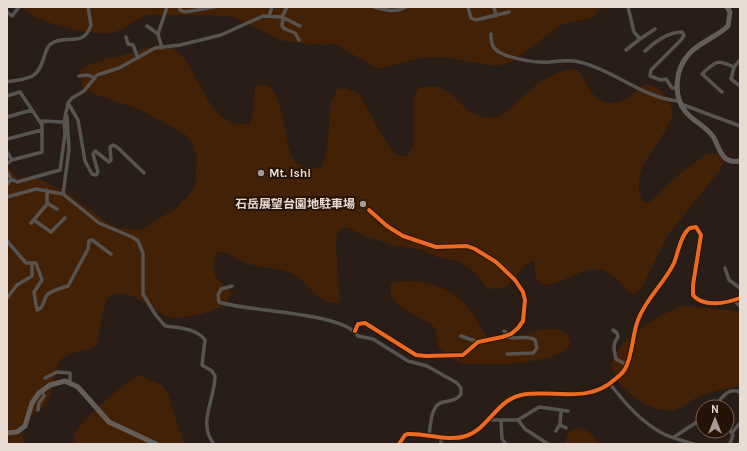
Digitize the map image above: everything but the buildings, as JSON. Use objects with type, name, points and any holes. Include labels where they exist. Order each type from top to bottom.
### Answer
[{"type":"street","points":[[7,12],[12,16],[19,7]]},
{"type":"street","points":[[7,82],[33,76],[42,66],[49,45],[52,42],[77,39],[85,36],[91,25],[88,7]]},
{"type":"street","points":[[162,48],[158,34],[167,7]]},
{"type":"street","points":[[180,7],[180,10],[184,12],[214,7]]},
{"type":"street","points":[[269,16],[272,7]]},
{"type":"street","points":[[287,7],[283,17],[282,26],[284,29],[297,35],[299,40]]},
{"type":"street","points":[[374,7],[389,11],[398,11],[406,7]]},
{"type":"street","points":[[468,7],[471,18],[476,20],[509,12]]},
{"type":"street","points":[[494,7],[496,16]]},
{"type":"street","points":[[628,7],[634,32],[640,40]]},
{"type":"street","points":[[727,7],[730,12],[728,26],[689,54],[677,80],[677,88],[680,102],[692,118],[706,128],[713,138],[719,152],[726,159],[734,162],[740,161]]},
{"type":"street","points":[[7,172],[11,180],[17,182],[60,170],[65,134],[64,122],[68,103],[72,98],[84,91],[97,75],[110,72],[155,48],[162,48],[221,35],[258,18],[269,16],[283,17],[300,26]]},
{"type":"street","points":[[146,26],[158,34]]},
{"type":"street","points":[[626,50],[655,29]]},
{"type":"street","points":[[645,51],[652,44],[673,33],[682,32],[684,35],[681,40],[651,70],[650,76],[661,80],[666,79],[672,88],[677,88]]},
{"type":"street","points":[[491,34],[494,49],[508,56],[529,62],[574,61],[585,64],[618,76],[662,99],[680,102],[740,126]]},
{"type":"street","points":[[126,37],[128,44],[133,46],[138,58]]},
{"type":"street","points":[[740,60],[734,67],[731,79],[740,86]]},
{"type":"street","points":[[722,92],[702,74],[716,61],[720,61],[734,67]]},
{"type":"street","points":[[79,76],[88,75],[95,78]]},
{"type":"street","points":[[7,96],[20,92],[42,125]]},
{"type":"street","points":[[68,103],[78,120],[85,161],[92,174],[96,175],[98,172],[93,154],[94,151],[109,162],[111,160],[110,147],[113,145],[144,173]]},
{"type":"street","points":[[7,117],[32,110]]},
{"type":"street","points":[[63,194],[69,150],[66,113]]},
{"type":"street","points":[[7,164],[12,160],[42,152],[42,121],[64,122]]},
{"type":"street","points":[[7,139],[42,130]]},
{"type":"street","points":[[7,152],[12,160]]},
{"type":"street","points":[[7,185],[11,180]]},
{"type":"street","points":[[7,197],[28,190],[48,190],[63,194],[99,223],[138,241],[143,253],[143,294],[155,314],[165,326],[185,329],[200,334],[205,340],[202,365],[212,371],[215,376],[206,417],[207,432],[214,444]]},
{"type":"street","points":[[48,190],[46,196],[48,203],[57,209]]},
{"type":"street","points":[[48,203],[32,222],[51,232],[65,218]]},
{"type":"street","points":[[355,331],[358,324],[365,323],[416,355],[463,355],[478,342],[507,336],[518,328],[523,321],[525,300],[519,284],[496,262],[467,246],[441,247],[403,236],[387,226],[369,210]]},
{"type":"street","points":[[399,444],[405,435],[408,434],[457,438],[466,436],[487,420],[509,400],[521,395],[580,394],[593,392],[610,384],[627,365],[638,320],[647,303],[673,264],[685,234],[690,228],[698,228],[701,235],[693,285],[693,295],[702,302],[708,303],[740,298]]},
{"type":"street","points":[[7,241],[26,263],[36,263],[39,267],[42,280],[34,292],[38,310],[44,305],[47,296],[52,292],[68,286],[88,249],[90,241],[92,240],[110,254]]},
{"type":"street","points":[[7,298],[13,293],[17,285],[32,276],[32,263]]},
{"type":"street","points":[[725,268],[729,280],[740,288]]},
{"type":"street","points":[[232,286],[221,289],[218,295],[219,302],[236,307],[299,314],[328,320],[355,331],[358,336],[373,339],[408,361],[433,369],[457,383],[461,388],[461,394],[458,398],[437,405],[434,411],[429,435]]},
{"type":"street","points":[[734,300],[740,306]]},
{"type":"street","points":[[613,330],[617,333],[618,337],[614,342],[616,358],[627,365]]},
{"type":"street","points":[[504,331],[507,336],[511,338],[530,337],[535,340],[537,348],[533,353],[507,354]]},
{"type":"street","points":[[461,336],[478,342]]},
{"type":"street","points":[[45,378],[57,372],[70,373],[70,383]]},
{"type":"street","points":[[7,433],[17,432],[25,426],[32,403],[42,392],[56,382],[70,383],[78,387],[109,422],[156,444]]},
{"type":"street","points":[[610,384],[625,404],[643,421],[663,434],[674,437],[686,443],[694,444]]},
{"type":"street","points":[[721,399],[727,392],[732,390],[740,392]]},
{"type":"street","points":[[38,410],[39,403],[44,396],[42,392]]},
{"type":"street","points":[[487,420],[518,420],[539,407],[568,411]]},
{"type":"street","points":[[556,431],[560,423],[561,411]]},
{"type":"street","points":[[501,420],[502,439],[506,444]]},
{"type":"street","points":[[518,420],[525,429],[548,444]]},
{"type":"street","points":[[560,423],[560,425],[566,428]]},
{"type":"street","points":[[674,437],[695,423]]},
{"type":"street","points":[[441,437],[441,444]]},
{"type":"shaded area","points":[[21,7],[601,7],[593,18],[562,24],[512,62],[496,66],[450,58],[432,57],[416,59],[379,69],[334,44],[323,45],[283,41],[233,17],[212,15],[146,15],[120,30],[111,33],[98,33],[79,31],[50,23],[31,15]]},
{"type":"shaded area","points":[[163,45],[177,51],[186,61],[214,109],[224,118],[235,123],[250,124],[252,119],[255,86],[265,85],[273,90],[282,114],[291,155],[297,164],[309,169],[322,167],[327,151],[331,103],[337,89],[345,88],[359,93],[382,136],[392,151],[398,155],[405,156],[408,155],[412,148],[414,140],[413,103],[419,88],[437,87],[444,89],[471,112],[488,118],[494,118],[502,115],[514,106],[528,92],[544,80],[558,73],[571,70],[577,70],[592,93],[599,100],[604,102],[613,103],[621,101],[640,87],[649,85],[657,88],[664,94],[669,102],[673,115],[667,128],[647,158],[639,179],[639,190],[643,202],[649,202],[654,199],[675,177],[706,155],[716,153],[724,160],[720,170],[668,235],[640,291],[634,294],[626,289],[609,273],[597,269],[582,272],[558,282],[543,285],[536,278],[534,261],[525,265],[508,285],[499,289],[492,289],[486,286],[470,268],[458,261],[437,257],[422,250],[393,245],[367,237],[348,228],[341,228],[337,232],[336,245],[340,299],[339,303],[332,303],[320,297],[293,274],[287,271],[248,264],[223,252],[215,254],[215,272],[217,279],[228,288],[231,293],[227,302],[216,309],[198,315],[172,317],[160,313],[130,295],[115,293],[106,301],[96,346],[66,356],[59,362],[48,401],[30,417],[26,423],[23,434],[24,444],[7,444],[7,166],[18,179],[37,178],[66,192],[109,224],[119,228],[141,230],[178,207],[195,188],[197,157],[193,144],[186,135],[139,109],[92,93],[82,86],[80,70],[97,62],[149,47]]},
{"type":"shaded area","points":[[411,281],[438,286],[454,295],[468,307],[487,336],[510,337],[543,330],[557,329],[563,331],[567,335],[570,345],[562,352],[547,358],[528,362],[506,364],[469,364],[459,362],[441,350],[437,342],[436,332],[432,325],[404,309],[394,300],[391,295],[390,289],[392,283]]},
{"type":"shaded area","points":[[683,306],[740,311],[740,386],[702,395],[678,409],[669,411],[653,408],[635,397],[617,380],[612,370],[613,360],[618,350],[638,330],[662,315]]},
{"type":"shaded area","points":[[139,375],[161,385],[168,393],[184,444],[75,444],[74,438],[76,432],[86,419],[116,392]]},
{"type":"shaded area","points":[[577,428],[590,433],[599,444],[565,444],[568,434]]},
{"type":"cycle path","points":[[355,331],[358,324],[365,323],[416,355],[463,355],[478,342],[511,334],[523,321],[525,300],[523,292],[515,280],[496,262],[475,249],[467,246],[436,247],[403,236],[387,226],[369,210]]},
{"type":"cycle path","points":[[399,444],[405,435],[408,434],[444,438],[459,438],[466,436],[480,427],[505,403],[521,395],[581,394],[593,392],[614,380],[623,372],[628,363],[636,326],[641,312],[670,271],[682,239],[690,228],[696,227],[701,235],[693,285],[693,295],[697,299],[709,303],[722,303],[740,298]]},
{"type":"place","name":"Mt. Ishi","points":[[261,173]]},
{"type":"place","name":"石岳展望台園地駐車場","points":[[363,204]]}]
